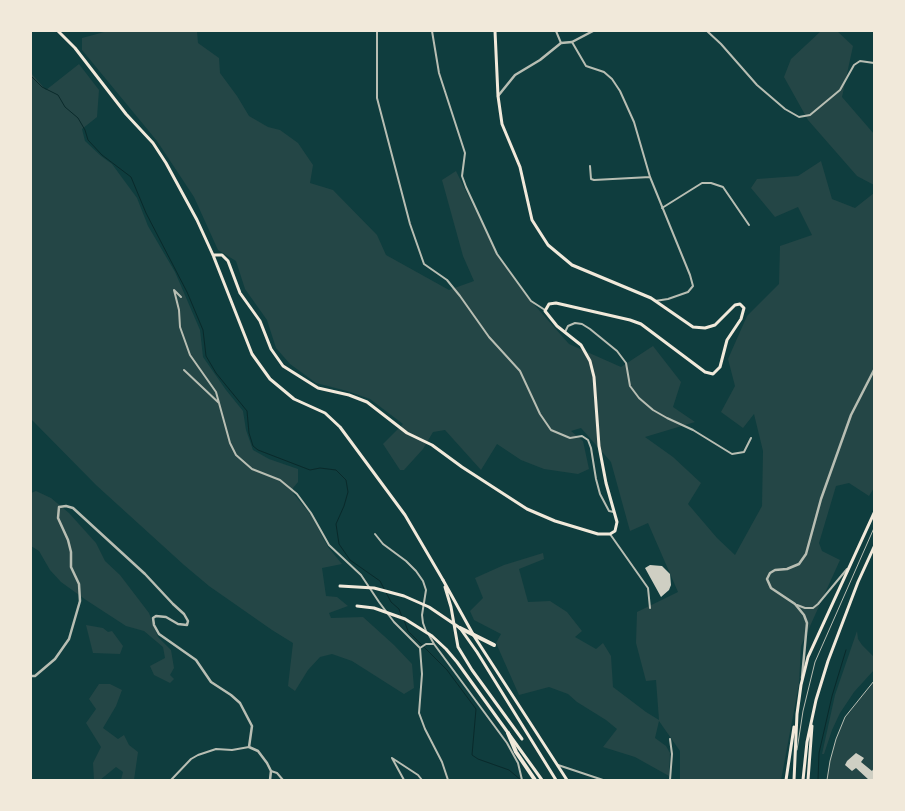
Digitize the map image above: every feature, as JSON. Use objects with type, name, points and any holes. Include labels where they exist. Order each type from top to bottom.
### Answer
[{"type":"highway","points":[[460,628],[494,645]]},
{"type":"highway","points":[[508,733],[516,752],[535,780]]},
{"type":"main road","points":[[58,31],[75,48],[126,114],[153,143],[197,220],[252,354],[270,379],[294,399],[325,413],[340,427],[405,515],[482,648],[567,780]]},
{"type":"main road","points":[[213,256],[222,255],[228,261],[240,293],[260,321],[271,349],[283,366],[318,388],[349,395],[367,402],[408,433],[432,445],[462,467],[528,509],[564,524],[598,534],[610,534],[615,531],[618,522],[606,483],[599,446],[594,377],[590,361],[581,345],[557,326],[545,311],[549,304],[556,303],[641,324],[705,372],[713,374],[720,367],[727,340],[742,319],[744,308],[740,304],[735,305],[715,325],[705,328],[693,327],[655,301],[572,265],[548,245],[532,220],[520,167],[502,124],[498,96],[495,31]]},
{"type":"main road","points":[[786,780],[801,685],[808,657],[874,512]]},
{"type":"main road","points":[[803,780],[807,742],[816,700],[828,661],[874,547]]},
{"type":"main road","points":[[443,580],[451,607],[458,647],[472,670],[522,739]]},
{"type":"main road","points":[[340,586],[374,588],[404,596],[429,607],[460,628],[477,652],[556,780]]},
{"type":"main road","points":[[357,606],[374,608],[405,619],[432,636],[446,649],[542,780]]},
{"type":"main road","points":[[808,780],[808,764],[816,700]]},
{"type":"main road","points":[[794,780],[796,764],[796,714]]},
{"type":"street","points":[[377,31],[377,98],[410,224],[424,264],[447,280],[489,337],[520,371],[540,414],[551,430],[570,438],[582,436],[588,440],[600,494],[609,511],[614,512]]},
{"type":"street","points":[[432,31],[439,73],[465,153],[462,176],[466,188],[487,229],[497,254],[531,301],[545,311]]},
{"type":"street","points":[[556,31],[561,43]]},
{"type":"street","points":[[498,96],[515,75],[540,60],[561,43],[572,42],[593,31]]},
{"type":"street","points":[[707,31],[757,85],[785,109],[799,117],[810,114],[840,90],[854,65],[860,61],[874,63]]},
{"type":"street","points":[[572,42],[586,66],[604,72],[612,79],[620,91],[634,122],[650,177],[693,286],[688,292],[655,301]]},
{"type":"street","points":[[590,166],[591,179],[594,180],[650,177]]},
{"type":"street","points":[[662,208],[702,183],[711,183],[723,187],[749,225]]},
{"type":"street","points":[[181,297],[174,290],[179,310],[180,327],[190,355],[216,392],[230,443],[236,455],[252,469],[280,480],[297,494],[311,513],[328,545],[361,575],[394,622],[420,648],[422,674],[419,713],[442,762],[448,780]]},
{"type":"street","points":[[565,332],[568,326],[575,323],[582,324],[617,351],[626,363],[630,386],[639,398],[653,410],[667,418],[693,430],[732,454],[744,452],[751,438]]},
{"type":"street","points":[[184,370],[220,404]]},
{"type":"street","points":[[851,564],[813,608],[805,608],[795,604],[768,583],[768,576],[775,570],[787,569],[799,564],[806,554],[821,498],[851,415],[874,370]]},
{"type":"street","points":[[31,676],[35,676],[55,659],[69,639],[80,602],[79,584],[71,567],[71,552],[68,540],[58,518],[58,508],[66,506],[73,508],[81,515],[145,574],[184,614],[188,621],[187,625],[178,624],[166,617],[156,616],[153,618],[154,625],[159,634],[196,660],[211,682],[240,703],[252,726],[249,747]]},
{"type":"street","points":[[375,534],[383,544],[406,561],[423,581],[426,590],[422,615],[423,623],[434,644],[507,743],[518,763],[522,779]]},
{"type":"street","points":[[610,534],[648,588],[650,608]]},
{"type":"street","points":[[795,604],[804,615],[807,624],[801,685]]},
{"type":"street","points":[[420,648],[426,644],[434,644]]},
{"type":"street","points":[[670,739],[672,754],[670,780]]},
{"type":"street","points":[[171,780],[191,759],[198,755],[216,749],[232,750],[249,747],[252,747],[262,756],[270,771],[270,780]]},
{"type":"street","points":[[404,780],[392,758],[422,780]]},
{"type":"street","points":[[556,764],[603,780]]},
{"type":"street","points":[[270,771],[277,773],[283,780]]},
{"type":"lane","points":[[796,764],[803,711],[815,662],[874,528]]},
{"type":"lane","points":[[827,780],[836,739],[846,718],[874,681]]},
{"type":"shaded area","points":[[108,31],[197,31],[198,43],[219,58],[220,73],[249,116],[268,127],[280,130],[298,143],[313,165],[310,183],[333,190],[377,235],[386,255],[449,290],[474,281],[463,256],[442,180],[456,171],[497,254],[531,301],[569,344],[621,367],[653,346],[681,382],[673,407],[695,422],[645,437],[673,457],[701,483],[688,504],[717,538],[735,555],[762,506],[763,451],[754,414],[743,428],[721,412],[735,386],[728,359],[747,316],[779,284],[780,246],[812,235],[798,207],[775,217],[751,188],[757,179],[798,176],[821,161],[832,199],[855,208],[874,193],[874,488],[869,496],[849,483],[836,486],[819,543],[822,551],[840,560],[801,646],[799,684],[781,780],[680,780],[680,751],[659,721],[655,738],[666,746],[670,753],[669,776],[635,757],[603,747],[617,729],[568,694],[549,687],[519,695],[496,643],[501,634],[474,620],[470,611],[483,598],[475,578],[504,565],[543,553],[544,559],[519,569],[528,602],[550,601],[567,612],[582,631],[575,637],[596,649],[603,643],[611,656],[613,687],[659,720],[656,680],[646,681],[636,643],[637,612],[678,592],[648,523],[630,531],[611,462],[581,428],[571,431],[583,441],[589,469],[578,474],[544,469],[521,460],[497,444],[481,470],[445,430],[433,432],[423,449],[404,470],[400,470],[383,444],[403,424],[370,399],[316,383],[290,364],[276,348],[267,320],[245,289],[236,261],[218,250],[194,197],[157,141],[82,50],[82,38]]},
{"type":"shaded area","points":[[821,31],[837,31],[853,46],[842,97],[874,134],[874,185],[857,176],[808,120],[784,77],[791,59]]},
{"type":"shaded area","points":[[79,64],[99,90],[97,117],[82,129],[85,141],[112,164],[137,198],[148,226],[175,272],[200,330],[203,357],[243,411],[246,430],[253,450],[269,459],[298,469],[298,482],[293,488],[293,493],[311,515],[328,547],[342,564],[322,568],[326,596],[337,597],[348,606],[329,613],[331,618],[363,617],[394,645],[412,664],[414,688],[404,694],[352,661],[332,654],[320,657],[308,670],[295,691],[288,686],[293,643],[209,586],[184,565],[96,485],[31,419],[31,73],[46,90]]},
{"type":"shaded area","points":[[36,491],[51,498],[69,513],[96,543],[105,561],[120,575],[149,613],[158,637],[171,650],[174,668],[170,675],[174,679],[170,683],[154,675],[150,666],[165,658],[163,647],[144,631],[126,626],[61,582],[50,570],[39,551],[31,546],[31,493]]},
{"type":"shaded area","points":[[86,625],[103,628],[108,632],[112,631],[123,646],[120,654],[93,653]]},
{"type":"shaded area","points":[[857,631],[858,639],[874,657],[874,670],[854,692],[840,713],[824,754],[822,754],[835,695]]},
{"type":"shaded area","points":[[874,681],[874,780],[827,780],[836,739],[845,717]]},
{"type":"shaded area","points":[[99,684],[110,684],[122,690],[116,706],[103,728],[118,739],[124,735],[129,745],[138,752],[134,780],[121,780],[123,772],[116,767],[100,780],[94,780],[93,763],[101,747],[86,723],[96,709],[89,699]]},
{"type":"building","points":[[650,565],[662,566],[670,574],[671,585],[669,590],[661,597],[645,568]]},
{"type":"building","points":[[856,753],[864,758],[861,762],[872,771],[874,768],[874,780],[869,780],[856,768],[852,771],[845,765]]},
{"type":"waterway","points":[[31,76],[42,87],[58,95],[65,107],[78,118],[88,140],[102,155],[131,177],[146,213],[187,292],[203,330],[206,356],[216,373],[247,411],[249,433],[253,446],[258,450],[310,470],[320,468],[336,470],[346,480],[348,492],[336,524],[339,544],[350,560],[380,581],[391,602],[399,609],[402,617]]},
{"type":"waterway","points":[[404,620],[408,631],[447,670],[476,709],[472,755],[509,770],[521,780]]},
{"type":"waterway","points":[[818,780],[819,753],[832,696],[846,650]]}]
